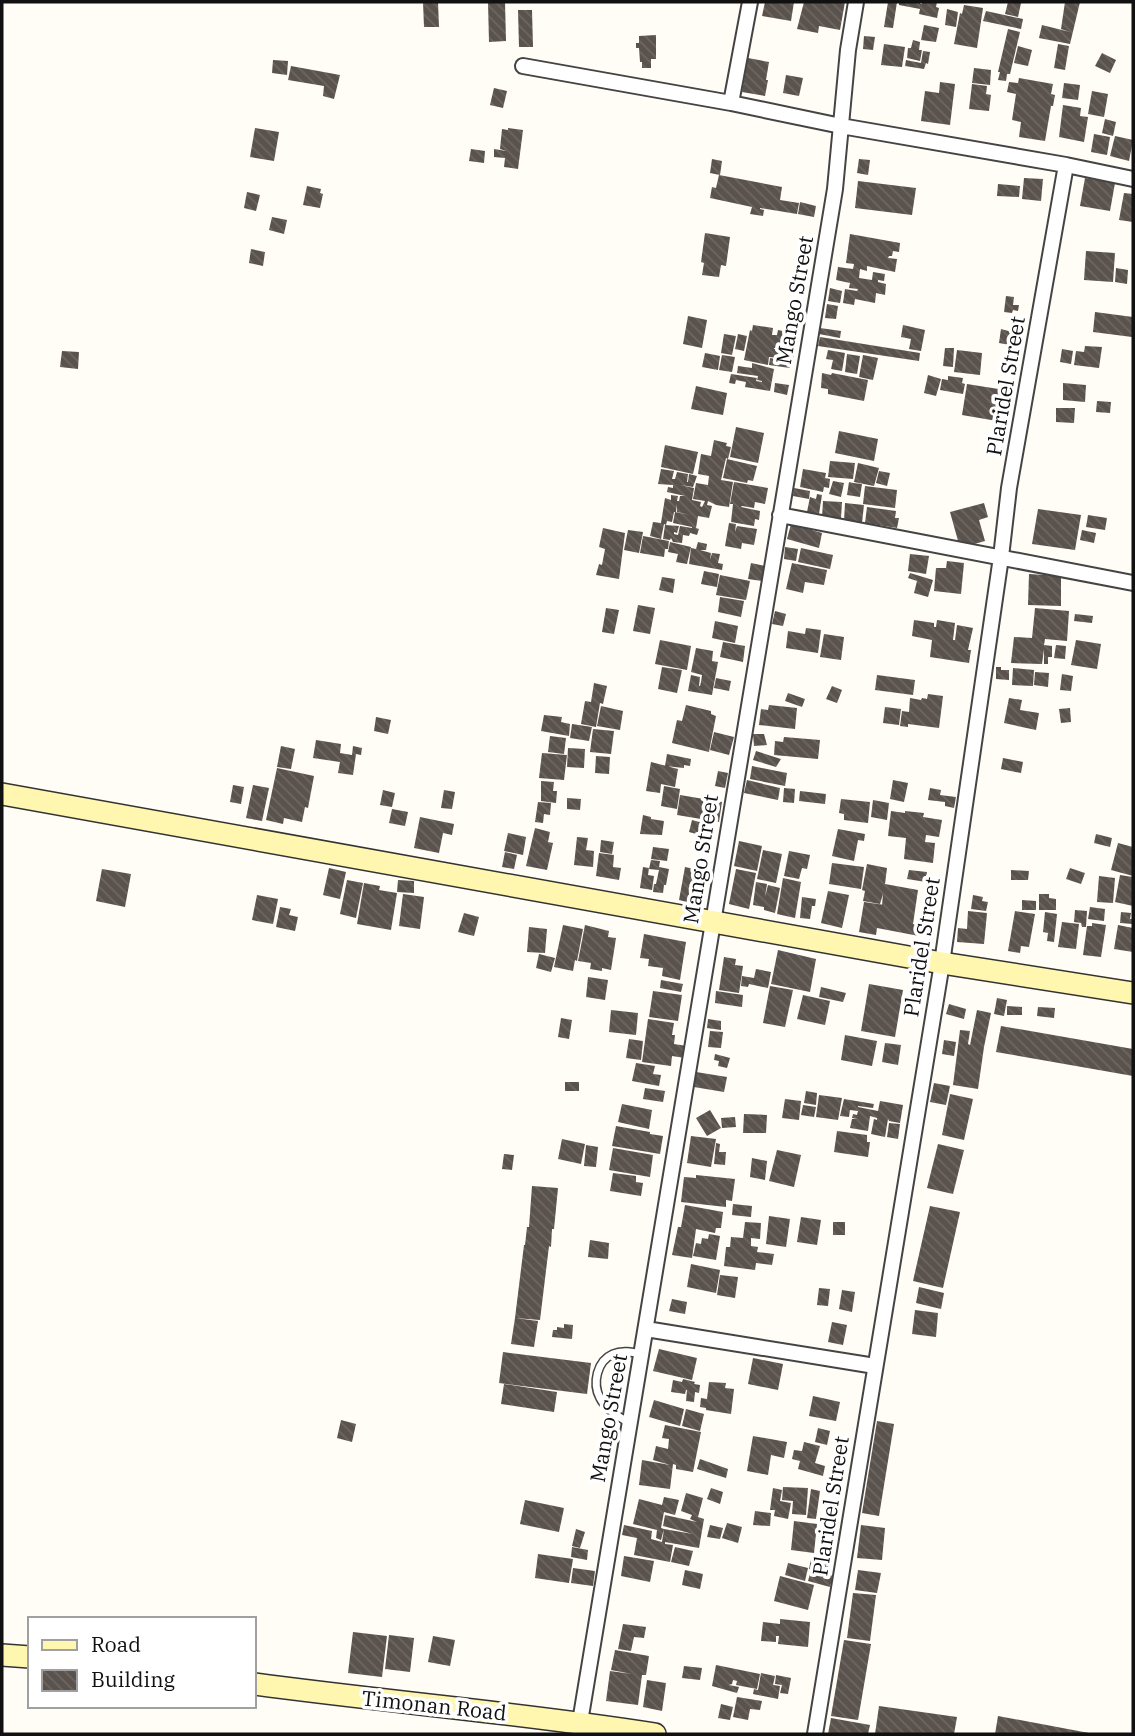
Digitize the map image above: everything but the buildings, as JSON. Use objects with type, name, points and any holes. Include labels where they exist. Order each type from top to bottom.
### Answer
[{"type":"main road","points":[[2,794],[942,963],[1133,993]]},
{"type":"main road","points":[[2,1655],[28,1657]]},
{"type":"main road","name":"Timonan Road","points":[[256,1684],[364,1699],[580,1722],[655,1734]]},
{"type":"street","points":[[731,103],[750,2]]},
{"type":"street","name":"Mango Street","points":[[580,1722],[835,189],[848,50],[856,2]]},
{"type":"street","points":[[523,66],[1133,179]]},
{"type":"street","name":"Plaridel Street","points":[[815,1734],[942,963],[1012,475],[1066,165]]},
{"type":"street","points":[[780,515],[1133,583]]},
{"type":"street","points":[[646,1329],[875,1366]]},
{"type":"lane","points":[[629,1423],[612,1413],[599,1396],[596,1376],[603,1362],[613,1354],[642,1354]]}]
